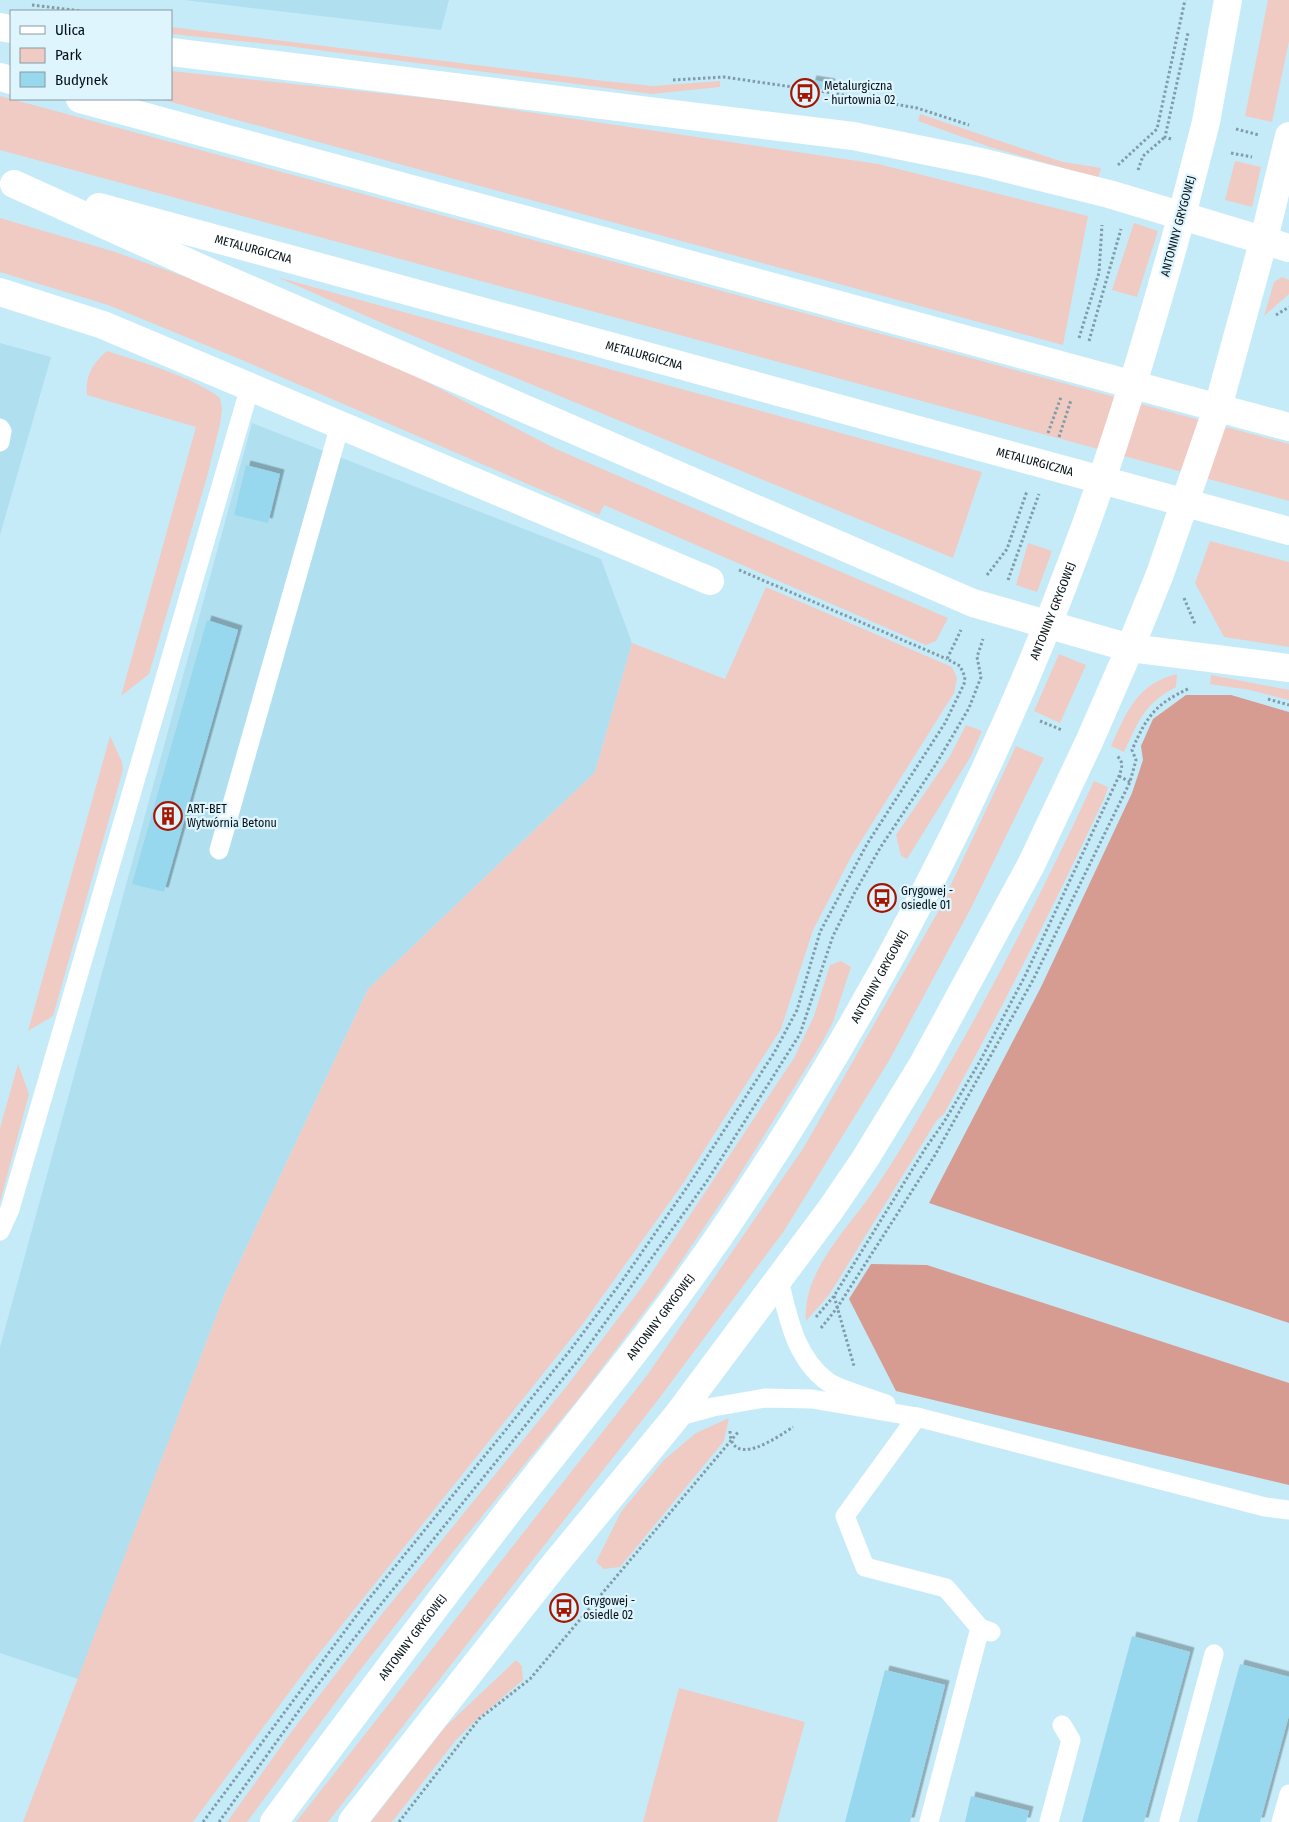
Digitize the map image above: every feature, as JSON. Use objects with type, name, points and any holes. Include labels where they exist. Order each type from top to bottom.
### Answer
[{"type":"street","name":"ANTONINY GRYGOWEJ","points":[[274,1822],[475,1555],[638,1346],[736,1213],[802,1110],[896,948],[967,810],[1012,710],[1075,555],[1104,474],[1157,304],[1182,215],[1206,122],[1228,0]]},
{"type":"street","points":[[172,52],[853,136],[981,162],[1109,194],[1277,244]]},
{"type":"street","points":[[84,100],[1289,427]]},
{"type":"street","points":[[352,1822],[555,1564],[676,1417],[779,1280],[865,1159],[924,1064],[1031,865],[1089,742],[1160,574],[1220,400],[1241,328],[1277,244],[1289,136]]},
{"type":"street","points":[[7,182],[207,271],[973,603],[1130,648],[1289,668]]},
{"type":"street","name":"METALURGICZNA","points":[[7,182],[1289,531]]},
{"type":"street","points":[[0,292],[103,325],[710,581]]},
{"type":"lane","points":[[0,1231],[10,1210],[250,387]]},
{"type":"lane","points":[[219,850],[340,425]]},
{"type":"lane","points":[[0,428],[2,431],[0,442]]},
{"type":"lane","points":[[779,1280],[789,1321],[799,1347],[812,1367],[830,1383],[917,1417]]},
{"type":"lane","points":[[676,1417],[713,1407],[757,1399],[827,1402],[917,1417],[1265,1507],[1289,1510]]},
{"type":"lane","points":[[917,1417],[845,1516],[865,1568],[946,1588],[986,1631],[929,1822]]},
{"type":"lane","points":[[1169,1822],[1214,1654]]},
{"type":"lane","points":[[1050,1822],[1071,1740],[1062,1725]]},
{"type":"lane","points":[[1282,1822],[1289,1794]]},
{"type":"path","points":[[1162,112],[1185,0]]},
{"type":"path","points":[[22,4],[73,10]]},
{"type":"path","points":[[1079,339],[1096,284],[1102,219]]},
{"type":"path","points":[[1089,342],[1122,225]]},
{"type":"path","points":[[1046,439],[1062,394]]},
{"type":"path","points":[[1057,442],[1072,397]]},
{"type":"path","points":[[203,1822],[368,1600],[568,1353],[622,1281],[692,1180],[774,1053],[796,1010],[820,932],[867,844],[945,723],[964,684],[965,677],[960,666],[947,659],[987,574],[1006,549],[1030,483]]},
{"type":"path","points":[[1006,583],[1041,487]]},
{"type":"path","points":[[1182,591],[1196,628]]},
{"type":"path","points":[[799,1347],[836,1308],[945,1139],[1033,980],[1130,782],[1136,760],[1132,750],[1146,719],[1156,707],[1170,697],[1190,688]]},
{"type":"path","points":[[219,1822],[360,1630],[579,1359],[707,1181],[800,1034],[830,944],[851,901],[880,848],[936,764],[975,693],[1089,742],[1122,760],[1123,767],[1025,976],[979,1063],[834,1296],[799,1347]]},
{"type":"path","points":[[1119,776],[1130,782]]},
{"type":"path","points":[[834,1296],[836,1308],[864,1395]]},
{"type":"path","points":[[757,1399],[731,1425],[731,1441],[737,1447],[750,1450],[766,1445],[827,1402]]},
{"type":"path","points":[[399,1822],[479,1719],[530,1679],[731,1441],[757,1399]]},
{"type":"shaded area","points":[[184,0],[449,0],[441,30]]},
{"type":"shaded area","points":[[0,343],[51,357],[0,535]]},
{"type":"shaded area","points":[[252,423],[601,559],[632,643],[595,772],[368,989],[225,1293],[78,1679],[0,1653],[0,1347]]},
{"type":"shaded area","points":[[1186,695],[1231,695],[1289,712],[1289,1323],[929,1203],[1041,987],[1132,793],[1143,760],[1141,746],[1153,719]]},
{"type":"shaded area","points":[[871,1264],[927,1265],[1289,1383],[1289,1485],[896,1391],[849,1299]]},
{"type":"green space","points":[[1268,0],[1289,0],[1289,41],[1272,122],[1245,116]]},
{"type":"green space","points":[[172,27],[604,81],[653,86],[720,81],[720,87],[652,94],[287,46],[172,34]]},
{"type":"green space","points":[[172,71],[455,101],[878,164],[1088,216],[1063,345],[164,100],[172,100]]},
{"type":"green space","points":[[0,96],[1289,444],[1289,501],[0,150]]},
{"type":"green space","points":[[920,114],[1063,162],[1101,168],[1098,178],[990,147],[918,121]]},
{"type":"green space","points":[[1235,161],[1261,167],[1252,207],[1225,200]]},
{"type":"green space","points":[[0,218],[112,251],[246,298],[379,357],[556,449],[948,618],[936,641],[926,645],[604,505],[599,515],[242,360],[108,305],[0,272]]},
{"type":"green space","points":[[1134,223],[1158,231],[1137,297],[1112,290]]},
{"type":"green space","points":[[277,277],[982,472],[953,558],[382,323]]},
{"type":"green space","points":[[1282,277],[1289,280],[1289,294],[1264,316],[1274,282]]},
{"type":"green space","points":[[107,351],[166,370],[195,383],[220,398],[222,410],[207,477],[149,674],[121,696],[196,427],[87,395],[87,381],[91,370]]},
{"type":"green space","points":[[1210,541],[1289,562],[1289,647],[1224,637],[1195,583]]},
{"type":"green space","points":[[1028,543],[1052,551],[1037,592],[1016,585]]},
{"type":"green space","points":[[766,587],[952,667],[957,678],[954,693],[851,857],[813,930],[781,1029],[684,1182],[582,1325],[305,1671],[193,1822],[23,1822],[225,1293],[368,989],[595,772],[632,643],[725,679]]},
{"type":"green space","points":[[1059,654],[1086,665],[1060,723],[1034,711]]},
{"type":"green space","points":[[1177,674],[1176,687],[1149,707],[1124,752],[1111,746],[1128,710],[1143,692],[1163,679]]},
{"type":"green space","points":[[1211,675],[1289,690],[1289,700],[1250,690],[1210,684]]},
{"type":"green space","points":[[966,725],[982,731],[971,756],[907,859],[901,856],[896,835],[950,756]]},
{"type":"green space","points":[[110,736],[122,762],[123,770],[53,1016],[28,1031]]},
{"type":"green space","points":[[1016,746],[1044,758],[971,908],[890,1059],[784,1231],[658,1400],[328,1822],[296,1822],[648,1374],[804,1147],[939,910]]},
{"type":"green space","points":[[1094,781],[1108,787],[1104,799],[986,1036],[944,1114],[937,1120],[829,1295],[806,1321],[811,1287],[818,1270],[837,1239],[880,1181],[927,1104],[1004,965]]},
{"type":"green space","points":[[841,961],[851,967],[833,1022],[737,1179],[669,1279],[583,1393],[452,1553],[350,1683],[247,1822],[227,1822],[292,1731],[378,1619],[566,1387],[645,1283],[794,1058],[814,1016],[830,965]]},
{"type":"green space","points":[[18,1064],[29,1094],[0,1202],[0,1128]]},
{"type":"green space","points":[[729,1418],[724,1441],[620,1567],[604,1569],[596,1562],[621,1512],[664,1460],[696,1433]]},
{"type":"green space","points":[[516,1660],[522,1666],[523,1680],[456,1740],[392,1822],[371,1822],[445,1727]]},
{"type":"green space","points":[[679,1688],[805,1722],[777,1822],[643,1822]]},
{"type":"building","points":[[812,80],[831,83],[829,91],[810,87]]},
{"type":"building","points":[[246,465],[280,474],[268,523],[234,515]]},
{"type":"building","name":"ART-BET Wytwórnia Betonu","points":[[207,620],[238,630],[164,892],[132,884]]},
{"type":"building","points":[[1132,1636],[1190,1652],[1144,1822],[1082,1822]]},
{"type":"building","points":[[1240,1664],[1289,1677],[1289,1715],[1260,1822],[1197,1822]]},
{"type":"building","points":[[885,1670],[945,1685],[910,1822],[845,1822]]},
{"type":"building","points":[[971,1796],[1029,1811],[1026,1822],[965,1822]]},
{"type":"place","name":"Metalurgiczna - hurtownia 02","points":[[805,93]]},
{"type":"place","name":"ART-BET Wytwórnia Betonu","points":[[168,816]]},
{"type":"place","name":"Grygowej - osiedle 01","points":[[882,898]]},
{"type":"place","name":"Grygowej - osiedle 02","points":[[564,1608]]}]
